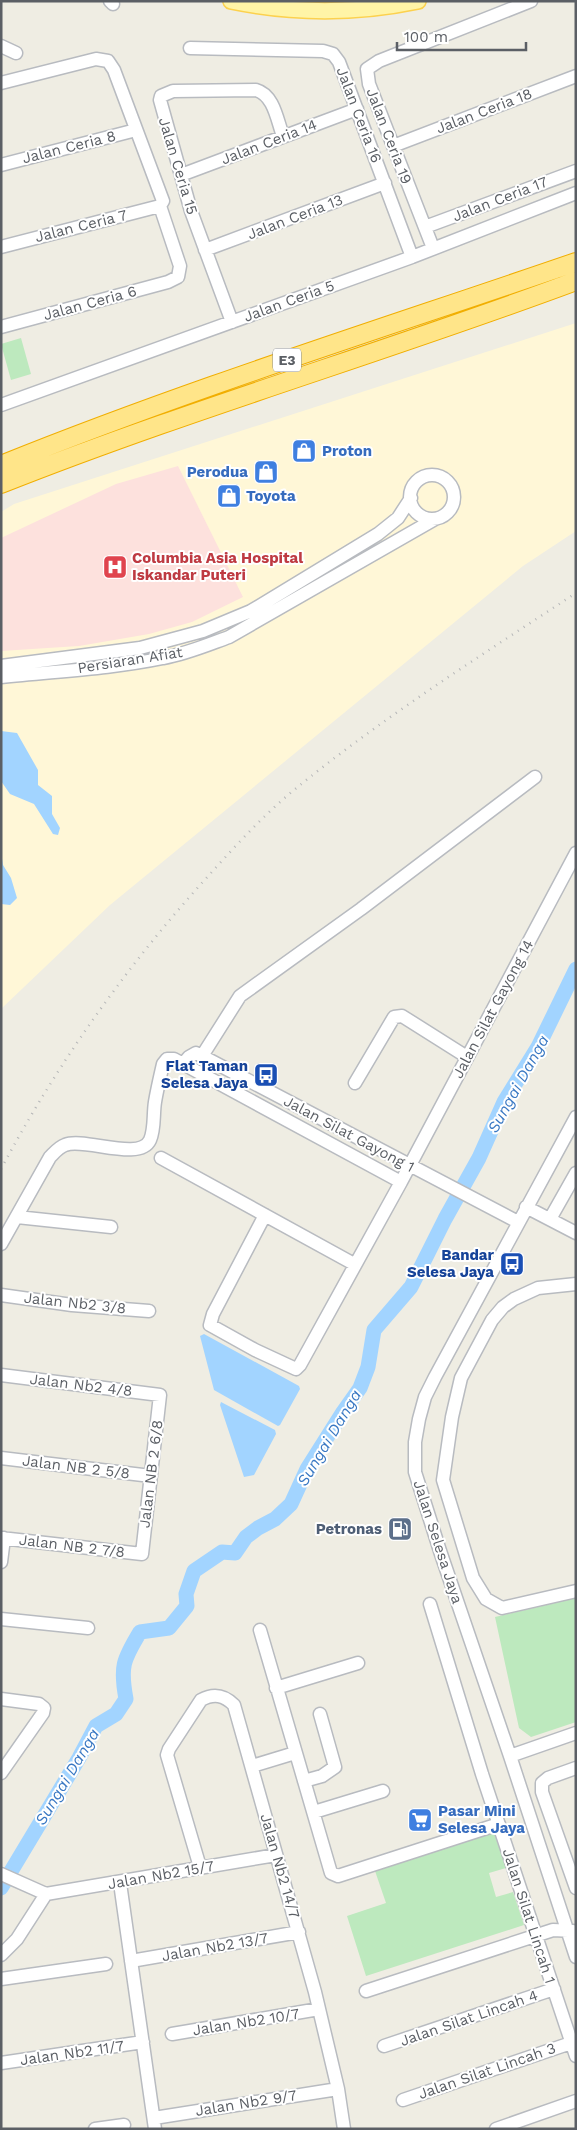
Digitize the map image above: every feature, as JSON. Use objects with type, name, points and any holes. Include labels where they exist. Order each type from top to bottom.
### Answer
[{"type":"highway","name":"E3","points":[[1,465],[93,429],[213,386],[576,262]]},
{"type":"highway","name":"E3","points":[[1,484],[119,440],[576,281]]},
{"type":"highway","points":[[1,489],[18,477]]},
{"type":"main road","points":[[231,1],[264,8],[322,11],[372,10],[418,1]]},
{"type":"street","name":"Jalan Ceria 19","points":[[433,248],[369,84],[367,70],[379,61],[531,1]]},
{"type":"street","points":[[1,46],[16,53]]},
{"type":"street","name":"Jalan Ceria 16","points":[[190,48],[329,52],[337,57],[412,257]]},
{"type":"street","points":[[1,83],[96,59],[108,61],[114,70],[163,201],[160,206]]},
{"type":"street","name":"Jalan Ceria 18","points":[[393,146],[576,76]]},
{"type":"street","name":"Jalan Ceria 15","points":[[232,322],[205,250],[181,175],[161,108],[161,96],[173,91],[248,90],[262,92],[270,101],[283,136]]},
{"type":"street","name":"Jalan Ceria 14","points":[[181,175],[357,109]]},
{"type":"street","name":"Jalan Ceria 8","points":[[1,165],[136,130]]},
{"type":"street","name":"Jalan Ceria 17","points":[[425,227],[576,170]]},
{"type":"street","name":"Jalan Ceria 13","points":[[205,250],[385,183]]},
{"type":"street","name":"Jalan Ceria 5","points":[[1,405],[412,257],[576,193]]},
{"type":"street","name":"Jalan Ceria 7","points":[[1,246],[160,206]]},
{"type":"street","name":"Jalan Ceria 6","points":[[1,327],[168,282],[178,276],[180,266],[160,206]]},
{"type":"street","name":"Persiaran Afiat","points":[[1,666],[106,653],[174,640],[202,632],[251,611],[387,528],[398,518],[410,498],[414,485],[420,480],[434,476],[446,481],[451,486],[454,500],[448,513],[229,637],[197,649],[163,658],[1,678]]},
{"type":"street","points":[[410,498],[416,512],[428,519],[435,519]]},
{"type":"street","points":[[106,653],[107,666]]},
{"type":"street","points":[[90,654],[90,668]]},
{"type":"street","points":[[183,1064],[192,1054],[196,1053],[202,1056],[240,996],[361,909],[535,777]]},
{"type":"street","name":"Jalan Silat Gayong 14","points":[[265,1215],[210,1320],[212,1328],[290,1367],[296,1368],[300,1365],[354,1264],[401,1182],[416,1169],[467,1057],[576,853]]},
{"type":"street","points":[[355,1083],[394,1017],[402,1016],[467,1057]]},
{"type":"street","name":"Jalan Silat Gayong 1","points":[[202,1056],[518,1222]]},
{"type":"street","points":[[1,1244],[47,1162],[56,1150],[66,1144],[75,1143],[116,1148],[142,1149],[146,1146],[152,1131],[155,1103],[163,1064],[167,1059],[174,1059],[401,1182]]},
{"type":"street","name":"Jalan Selesa Jaya","points":[[576,1117],[434,1377],[425,1397],[414,1442],[415,1472],[440,1551],[571,1931],[576,1957]]},
{"type":"street","points":[[160,1158],[354,1264]]},
{"type":"street","points":[[550,1219],[576,1173]]},
{"type":"street","points":[[526,1207],[576,1233]]},
{"type":"street","points":[[17,1217],[112,1227]]},
{"type":"street","points":[[576,1284],[538,1288],[514,1298],[492,1320],[461,1378],[452,1417],[443,1480],[472,1578],[486,1599],[502,1608],[576,1591]]},
{"type":"street","name":"Jalan Nb2 3/8","points":[[1,1295],[72,1305],[149,1311]]},
{"type":"street","name":"Jalan Nb2 4/8","points":[[1,1375],[160,1395]]},
{"type":"street","name":"Jalan NB 2 6/8","points":[[142,1554],[160,1395]]},
{"type":"street","name":"Jalan NB 2 5/8","points":[[1,1458],[151,1476]]},
{"type":"street","points":[[1,1562],[2,1538]]},
{"type":"street","name":"Jalan NB 2 7/8","points":[[2,1538],[142,1554]]},
{"type":"street","name":"Jalan Silat Lincah 1","points":[[430,1604],[498,1824],[576,2056]]},
{"type":"street","points":[[1,1619],[88,1628]]},
{"type":"street","points":[[260,1630],[331,1873],[338,1876],[498,1824]]},
{"type":"street","points":[[276,1688],[358,1663]]},
{"type":"street","name":"Jalan Nb2 14/7","points":[[200,1867],[167,1755],[169,1748],[201,1700],[210,1695],[221,1696],[234,1706],[299,1932],[338,2089],[344,2129]]},
{"type":"street","points":[[1,1699],[39,1704],[44,1708],[43,1713],[1,1773]]},
{"type":"street","points":[[304,1781],[331,1772],[335,1767],[320,1714]]},
{"type":"street","points":[[510,1756],[576,1733]]},
{"type":"street","points":[[252,1766],[295,1753]]},
{"type":"street","points":[[576,1768],[548,1778],[542,1783],[542,1792],[576,1888]]},
{"type":"street","points":[[314,1812],[383,1791]]},
{"type":"street","name":"Jalan Nb2 15/7","points":[[46,1894],[120,1883],[200,1867],[235,1863],[276,1855]]},
{"type":"street","points":[[1,1874],[46,1894],[17,1939],[1,1955]]},
{"type":"street","points":[[120,1883],[155,2123]]},
{"type":"street","points":[[366,1991],[553,1930],[571,1931]]},
{"type":"street","name":"Jalan Nb2 13/7","points":[[131,1961],[299,1932]]},
{"type":"street","points":[[1,1979],[106,1964]]},
{"type":"street","name":"Jalan Silat Lincah 4","points":[[384,2046],[554,1989]]},
{"type":"street","name":"Jalan Nb2 10/7","points":[[172,2034],[319,2009]]},
{"type":"street","name":"Jalan Nb2 11/7","points":[[1,2063],[143,2042]]},
{"type":"street","name":"Jalan Silat Lincah 3","points":[[403,2100],[572,2042]]},
{"type":"street","name":"Jalan Nb2 9/7","points":[[155,2123],[338,2089]]},
{"type":"street","points":[[496,2129],[514,2126],[576,2101]]},
{"type":"street","points":[[95,2129],[124,2125]]},
{"type":"shaded area","points":[[576,323],[576,531],[523,566],[110,905],[1,1009],[1,512],[14,504]]},
{"type":"shaded area","name":"Columbia Asia Hospital Iskandar Puteri","points":[[178,466],[243,597],[192,622],[149,634],[79,646],[1,651],[1,538],[116,484]]},
{"type":"green space","points":[[21,338],[31,374],[11,380],[1,344]]},
{"type":"green space","points":[[576,1598],[576,1722],[531,1737],[519,1728],[495,1617]]},
{"type":"green space","points":[[494,1832],[506,1868],[489,1873],[496,1897],[513,1892],[524,1925],[366,1976],[347,1916],[386,1903],[375,1871]]},
{"type":"water","points":[[1,731],[17,733],[38,770],[38,785],[52,796],[52,814],[60,828],[58,835],[53,834],[34,804],[10,794],[1,781]]},
{"type":"water","points":[[1,852],[3,865],[11,878],[17,898],[10,905],[1,904]]},
{"type":"water","points":[[204,1334],[299,1386],[300,1389],[280,1425],[278,1426],[214,1390],[200,1336]]},
{"type":"water","points":[[221,1402],[275,1430],[276,1434],[254,1475],[244,1477],[220,1405]]},
{"type":"waterway","name":"Sungai Danga","points":[[1,1888],[79,1758],[96,1726],[116,1714],[126,1699],[123,1679],[124,1664],[140,1632],[169,1628],[187,1606],[186,1594],[194,1571],[222,1552],[235,1553],[246,1537],[275,1519],[291,1504],[307,1469],[360,1388],[368,1367],[374,1330],[411,1287],[445,1219],[479,1158],[504,1102],[538,1047],[576,969]]},
{"type":"railway","points":[[1,1169],[44,1093],[92,1020],[172,917],[257,824],[281,801],[327,763],[432,688],[576,593]]},
{"type":"place","name":"Proton","points":[[304,451]]},
{"type":"place","name":"Perodua","points":[[266,472]]},
{"type":"place","name":"Toyota","points":[[229,496]]},
{"type":"place","name":"Columbia Asia Hospital Iskandar Puteri","points":[[115,567]]},
{"type":"place","name":"Flat Taman Selesa Jaya","points":[[266,1075]]},
{"type":"place","name":"Bandar Selesa Jaya","points":[[512,1264]]},
{"type":"place","name":"Petronas","points":[[400,1529]]},
{"type":"place","name":"Pasar Mini Selesa Jaya","points":[[420,1820]]}]
